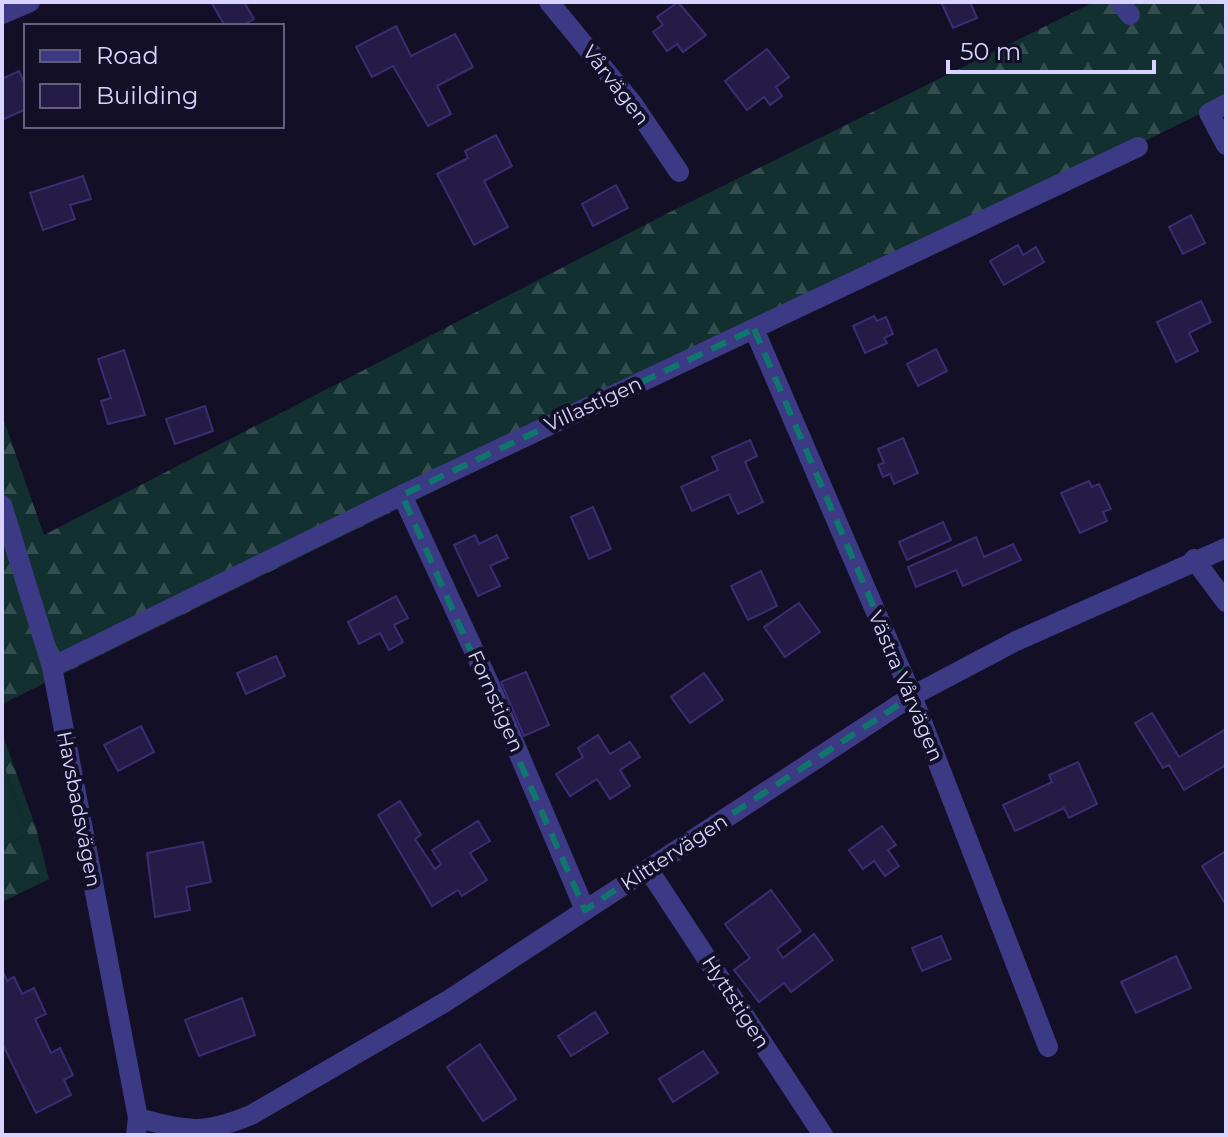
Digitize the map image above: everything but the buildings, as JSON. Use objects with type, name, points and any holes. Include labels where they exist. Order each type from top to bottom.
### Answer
[{"type":"street","points":[[2,14],[30,2]]},
{"type":"street","name":"Vårvägen","points":[[549,2],[633,104],[679,172]]},
{"type":"street","points":[[1218,108],[1226,145]]},
{"type":"street","name":"Villastigen","points":[[52,667],[402,495],[1138,147]]},
{"type":"street","name":"Västra Vårvägen","points":[[754,329],[912,696],[1048,1047]]},
{"type":"street","name":"Fornstigen","points":[[402,495],[488,681],[585,910]]},
{"type":"street","name":"Havsbadsvägen","points":[[2,505],[52,667],[137,1126]]},
{"type":"street","name":"Klittervägen","points":[[137,1126],[216,1130],[251,1115],[447,1001],[912,696],[1016,641],[1194,559],[1226,548]]},
{"type":"street","points":[[1194,559],[1226,602]]},
{"type":"street","name":"Hyttstigen","points":[[648,869],[823,1135]]},
{"type":"street","points":[[251,1115],[261,1135]]},
{"type":"highlighted area","points":[[754,329],[912,696],[585,910],[402,495]]},
{"type":"green space","points":[[1094,2],[1226,2],[1226,101],[2,704],[2,415],[44,535],[670,212]]},
{"type":"green space","points":[[2,733],[36,828],[49,879],[2,902],[2,846],[28,834],[2,761]]},
{"type":"green space","points":[[2,761],[28,834],[2,846]]}]
